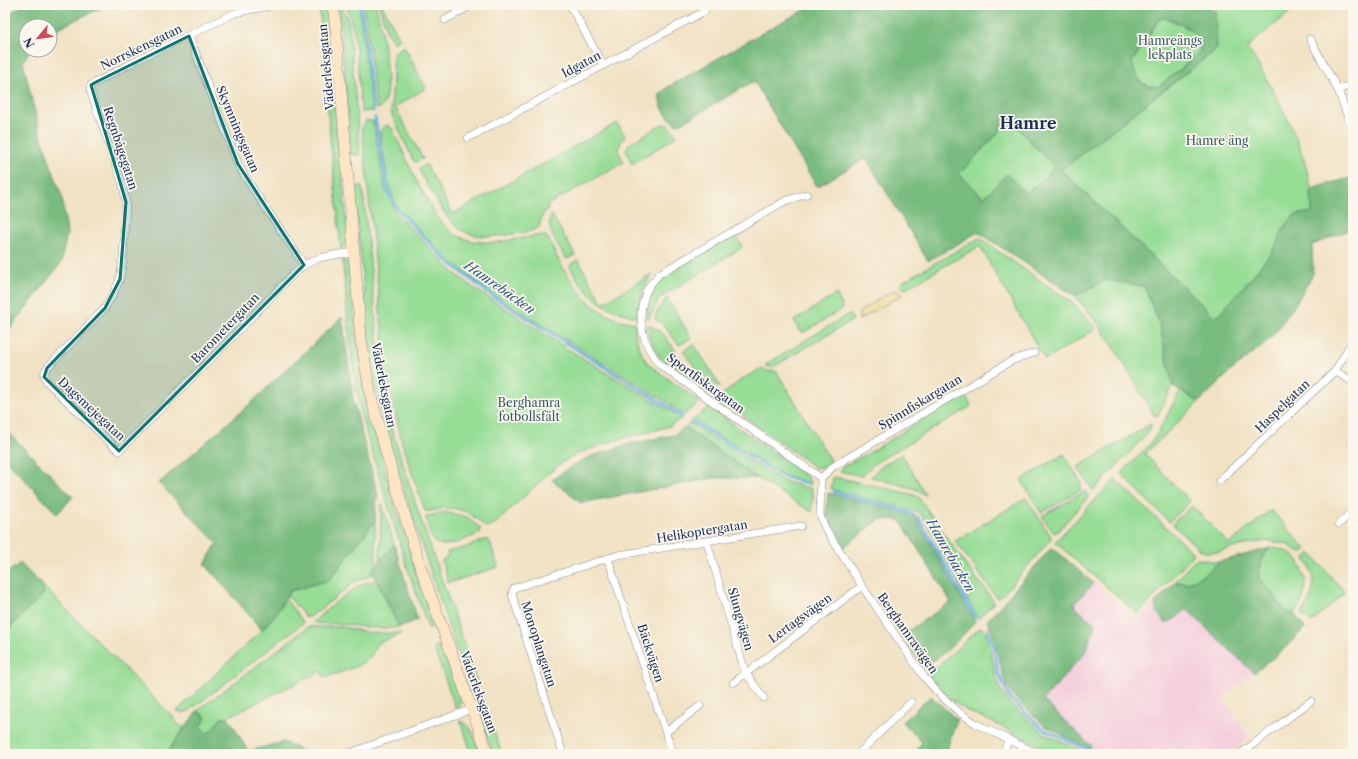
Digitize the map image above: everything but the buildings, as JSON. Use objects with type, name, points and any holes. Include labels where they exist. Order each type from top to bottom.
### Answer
[{"type":"street","name":"Norrskensgatan","points":[[90,90],[91,85],[96,82],[139,59],[189,36],[235,12],[273,5]]},
{"type":"street","name":"Väderleksgatan","points":[[333,5],[361,338],[370,397],[419,563],[488,754]]},
{"type":"street","points":[[445,20],[472,5]]},
{"type":"street","points":[[570,5],[603,65]]},
{"type":"street","name":"Idgatan","points":[[468,138],[705,11]]},
{"type":"street","name":"Skymningsgatan","points":[[189,36],[238,164],[261,202],[304,265]]},
{"type":"street","points":[[1310,39],[1338,90],[1353,131]]},
{"type":"street","points":[[1338,90],[1353,84]]},
{"type":"street","name":"Regnbågegatan","points":[[44,377],[44,372],[47,368],[105,308],[120,279],[123,259],[126,202],[123,185],[90,90]]},
{"type":"street","name":"Sportfiskargatan","points":[[807,194],[785,201],[659,274],[652,281],[645,294],[641,325],[643,336],[648,348],[660,365],[822,478]]},
{"type":"street","name":"Barometergatan","points":[[126,445],[290,277],[304,265],[319,258],[339,254],[355,253]]},
{"type":"street","name":"Haspelgatan","points":[[1219,481],[1335,371],[1353,340]]},
{"type":"street","name":"Spinnfiskargatan","points":[[822,478],[834,466],[1012,360],[1034,353]]},
{"type":"street","points":[[1335,371],[1353,382]]},
{"type":"street","name":"Dagsmejegatan","points":[[44,377],[47,382],[119,451],[126,445]]},
{"type":"street","name":"Berghamravägen","points":[[822,478],[820,515],[825,528],[862,586],[924,677],[941,696],[959,712],[976,724],[1038,754]]},
{"type":"street","points":[[1339,524],[1353,510]]},
{"type":"street","name":"Helikoptergatan","points":[[608,559],[618,555],[801,526]]},
{"type":"street","name":"Slungvägen","points":[[707,542],[745,672],[764,698]]},
{"type":"street","name":"Bäckvägen","points":[[608,559],[673,754]]},
{"type":"street","name":"Monoplangatan","points":[[563,754],[512,594],[514,588],[519,586],[608,559]]},
{"type":"street","name":"Lertagsvägen","points":[[733,683],[745,672],[862,586]]},
{"type":"street","points":[[1240,754],[1311,701]]},
{"type":"street","points":[[858,754],[911,702]]},
{"type":"street","points":[[666,732],[700,706]]},
{"type":"street","points":[[347,754],[472,709]]},
{"type":"street","points":[[1003,754],[1008,740]]},
{"type":"highlighted area","points":[[189,36],[238,164],[304,265],[119,451],[44,377],[47,368],[105,308],[120,279],[126,202],[91,85]]},
{"type":"shaded area","points":[[1052,547],[1137,620],[1171,587],[1185,609],[1254,673],[1222,698],[1250,737],[1228,754],[1098,754],[1043,700],[997,647],[987,621]]},
{"type":"green space","points":[[24,5],[107,5],[58,28],[58,18],[18,18],[18,58],[25,58],[23,62],[40,133],[62,197],[67,233],[61,263],[5,335],[5,16]]},
{"type":"green space","points":[[346,5],[359,5],[372,111],[362,112],[361,110],[355,42],[350,16]]},
{"type":"green space","points":[[364,5],[376,5],[386,62],[386,94],[383,105],[376,109]]},
{"type":"green space","points":[[379,5],[382,5],[400,39],[394,43],[387,33]]},
{"type":"green space","points":[[815,5],[1205,5],[1215,11],[1217,49],[1061,170],[1216,318],[1272,252],[1286,224],[1295,215],[1312,212],[1311,189],[1353,177],[1353,228],[1312,245],[1313,274],[1293,308],[1271,338],[1231,371],[1199,402],[1173,386],[1159,323],[1144,286],[1105,280],[1075,296],[978,232],[928,261],[866,158],[817,187],[754,81],[682,123],[675,124],[669,118],[660,103],[660,94],[668,87],[785,20]],"holes":[[[1164,18],[1178,22],[1193,32],[1200,40],[1200,51],[1181,69],[1158,87],[1149,86],[1140,82],[1132,62],[1159,19]],[[1007,115],[1053,166],[1051,172],[1028,192],[1025,192],[1007,174],[983,198],[959,174],[1000,131],[1003,118]]]},
{"type":"green space","name":"Hamre äng","points":[[1222,5],[1293,5],[1289,13],[1247,47],[1277,98],[1294,132],[1307,169],[1311,188],[1312,212],[1272,252],[1216,318],[1061,170],[1217,49],[1215,11]]},
{"type":"green space","points":[[319,6],[326,12],[328,22],[330,47],[328,65],[325,65]]},
{"type":"green space","points":[[339,9],[342,9],[345,12],[349,24],[360,152],[358,156],[351,154]]},
{"type":"green space","name":"Hamreängs lekplats","points":[[1167,18],[1191,30],[1200,40],[1200,51],[1181,69],[1158,87],[1149,86],[1140,82],[1132,62],[1159,19]]},
{"type":"green space","points":[[404,46],[426,88],[395,107],[423,159],[416,162],[413,160],[392,115],[391,108],[393,53]]},
{"type":"green space","points":[[326,95],[330,95],[336,108],[348,239],[346,244],[341,249]]},
{"type":"green space","points":[[1007,115],[1034,146],[1050,161],[1053,167],[1051,172],[1028,192],[984,198],[959,174],[1000,131],[1003,118]]},
{"type":"green space","name":"Berghamra fotbollsfält","points":[[366,121],[373,121],[385,188],[396,213],[452,271],[472,287],[571,351],[682,418],[670,426],[606,443],[575,455],[560,464],[496,523],[488,527],[475,517],[460,510],[447,508],[425,511],[403,446],[390,391],[381,320],[362,128]]},
{"type":"green space","points":[[617,123],[625,136],[619,146],[619,152],[624,162],[547,205],[548,209],[544,211],[539,227],[528,232],[507,235],[481,236],[462,230],[448,218],[419,169],[426,164],[453,214]]},
{"type":"green space","points":[[662,124],[668,125],[677,136],[632,164],[626,151],[628,145]]},
{"type":"green space","points":[[387,125],[392,128],[416,180],[438,219],[455,235],[472,241],[493,243],[542,235],[547,237],[573,284],[591,304],[602,312],[616,319],[635,323],[636,338],[642,354],[648,364],[700,402],[685,414],[494,295],[445,257],[396,206],[388,182],[380,132],[382,128]]},
{"type":"green space","points":[[361,186],[363,191],[380,363],[384,393],[392,430],[420,517],[502,754],[493,754],[442,607],[380,411],[372,375],[354,188]]},
{"type":"green space","points":[[552,215],[575,255],[567,259],[551,231],[550,220]]},
{"type":"green space","points":[[736,236],[742,246],[741,248],[663,296],[659,299],[649,318],[647,318],[649,292],[653,285],[675,269],[731,237]]},
{"type":"green space","points":[[979,238],[1073,303],[1096,329],[1045,360],[980,246],[904,289],[901,285],[902,282]]},
{"type":"green space","points":[[343,260],[347,262],[352,277],[355,327],[364,391],[390,490],[427,605],[431,627],[429,630],[405,561],[362,419],[350,342]]},
{"type":"green space","points":[[578,260],[603,303],[652,274],[642,292],[638,316],[636,317],[604,305],[590,294],[583,287],[570,267],[571,264]]},
{"type":"green space","points":[[1105,280],[1144,286],[1159,323],[1173,386],[1157,416],[1155,416],[1150,409],[1125,364],[1106,336],[1075,296]]},
{"type":"green space","points":[[836,294],[842,305],[841,310],[804,332],[799,331],[794,321]]},
{"type":"green space","points":[[667,298],[691,338],[679,345],[663,324],[655,319],[657,311]]},
{"type":"green space","points":[[849,314],[853,320],[773,367],[765,365]]},
{"type":"green space","points":[[342,317],[353,398],[378,495],[376,501],[375,521],[329,580],[290,591],[277,612],[262,630],[205,564],[217,543],[159,483],[250,404]]},
{"type":"green space","points":[[649,325],[662,333],[673,347],[681,361],[713,392],[711,393],[659,357],[649,337],[647,327]]},
{"type":"green space","points":[[694,344],[720,386],[717,386],[695,367],[683,351]]},
{"type":"green space","points":[[760,369],[776,371],[832,463],[816,468],[720,399],[721,396],[741,380]]},
{"type":"green space","points":[[1180,391],[1199,402],[1145,454],[1190,502],[1169,522],[1122,475],[1122,473],[1150,444],[1159,431]]},
{"type":"green space","points":[[961,396],[966,397],[971,405],[970,407],[875,463],[862,476],[839,471],[842,467],[867,454]]},
{"type":"green space","points":[[709,407],[792,465],[808,478],[811,484],[782,475],[693,420]]},
{"type":"green space","points":[[690,423],[783,481],[811,489],[813,496],[812,512],[757,478],[685,427]]},
{"type":"green space","points":[[1151,424],[1150,429],[1145,436],[1093,491],[1078,467]]},
{"type":"green space","points":[[685,427],[757,478],[714,478],[581,503],[552,480],[573,465],[592,456],[629,444],[674,435]]},
{"type":"green space","points":[[5,429],[73,497],[57,514],[5,459]]},
{"type":"green space","points":[[902,454],[926,495],[916,489],[871,477],[889,461]]},
{"type":"green space","points":[[1064,454],[1081,483],[1081,489],[1041,513],[1021,480]]},
{"type":"green space","points":[[835,477],[915,495],[919,498],[993,600],[993,604],[978,619],[926,521],[919,512],[831,489],[833,478]]},
{"type":"green space","points":[[1115,479],[1192,552],[1189,559],[1138,614],[1055,542]]},
{"type":"green space","points":[[1085,491],[1089,496],[1058,531],[1054,533],[1042,516]]},
{"type":"green space","points":[[828,493],[900,511],[915,517],[975,621],[959,639],[937,658],[924,665],[912,651],[902,635],[951,602],[900,520],[880,519],[844,547],[826,516]]},
{"type":"green space","points":[[1026,498],[1051,536],[1050,540],[1001,597],[997,598],[955,541]]},
{"type":"green space","points":[[382,504],[394,544],[380,561],[381,508]]},
{"type":"green space","points":[[1192,506],[1229,544],[1271,510],[1306,549],[1299,552],[1287,544],[1270,541],[1252,543],[1217,552],[1205,552],[1198,548],[1172,524]]},
{"type":"green space","points":[[444,512],[467,517],[480,528],[480,533],[454,544],[443,545],[435,543],[430,534],[426,517]]},
{"type":"green space","points":[[375,521],[376,566],[372,571],[373,574],[355,582],[310,617],[306,617],[287,595],[290,591],[329,580]]},
{"type":"green space","points":[[484,540],[488,540],[490,542],[498,567],[448,583],[442,560],[448,555],[447,552],[464,548]]},
{"type":"green space","points":[[394,544],[417,618],[417,620],[399,627],[372,571]]},
{"type":"green space","points":[[1052,547],[1093,583],[1075,603],[1075,608],[1096,624],[1084,654],[1043,700],[1091,746],[1089,749],[1044,725],[1013,696],[1004,679],[993,634],[987,621]]},
{"type":"green space","points":[[1270,548],[1289,552],[1299,562],[1304,574],[1306,586],[1305,591],[1294,614],[1285,611],[1273,594],[1258,578],[1263,556]]},
{"type":"green space","points":[[1270,548],[1263,556],[1258,578],[1273,594],[1285,611],[1294,614],[1305,628],[1284,649],[1254,673],[1186,609],[1175,619],[1165,623],[1160,616],[1156,609],[1155,603],[1175,582],[1188,583],[1205,574],[1219,562]]},
{"type":"green space","points":[[1310,553],[1345,592],[1311,623],[1302,614],[1313,590],[1312,574],[1305,559]]},
{"type":"green space","points":[[1197,559],[1219,562],[1205,574],[1188,583],[1175,582],[1190,565]]},
{"type":"green space","points":[[20,563],[43,586],[43,595],[5,632],[5,575]]},
{"type":"green space","points":[[376,580],[399,627],[376,628],[313,622],[351,591],[367,582]]},
{"type":"green space","points":[[43,586],[175,719],[175,722],[184,728],[166,754],[10,754],[5,748],[5,632],[43,595]]},
{"type":"green space","points":[[285,599],[303,623],[190,710],[183,713],[177,711],[262,630],[277,612]]},
{"type":"green space","points":[[308,627],[342,627],[372,633],[401,634],[376,644],[369,658],[356,667],[325,678],[321,671],[224,718],[207,733],[200,726],[205,720],[205,716],[197,711]]},
{"type":"green space","points":[[981,627],[986,632],[989,641],[995,673],[1000,689],[1011,704],[1043,733],[1089,754],[1055,754],[969,712],[950,699],[929,677],[929,674]]},
{"type":"green space","points":[[437,645],[447,662],[459,691],[460,700],[456,709],[434,648]]},
{"type":"green space","points":[[931,696],[957,720],[945,754],[914,754],[922,742],[902,722]]},
{"type":"green space","points":[[197,711],[205,716],[205,720],[200,726],[207,733],[210,732],[221,718],[228,717],[248,751],[284,742],[304,752],[304,754],[166,754]]},
{"type":"green space","points":[[460,721],[471,730],[480,754],[472,754]]},
{"type":"sand","points":[[892,291],[897,291],[902,295],[859,320],[860,311]]},
{"type":"waterway","name":"Hamrebäcken","points":[[361,5],[373,111]]},
{"type":"waterway","name":"Hamrebäcken","points":[[375,118],[387,187],[395,207],[444,258],[492,296],[683,416]]},
{"type":"waterway","name":"Hamrebäcken","points":[[691,421],[782,476],[808,484]]},
{"type":"waterway","name":"Hamrebäcken","points":[[834,492],[909,512],[918,517],[975,617]]},
{"type":"waterway","name":"Hamrebäcken","points":[[988,630],[994,647],[998,673],[1010,698],[1043,729],[1089,750]]},
{"type":"district","name":"Hamre","points":[[1028,123]]}]
